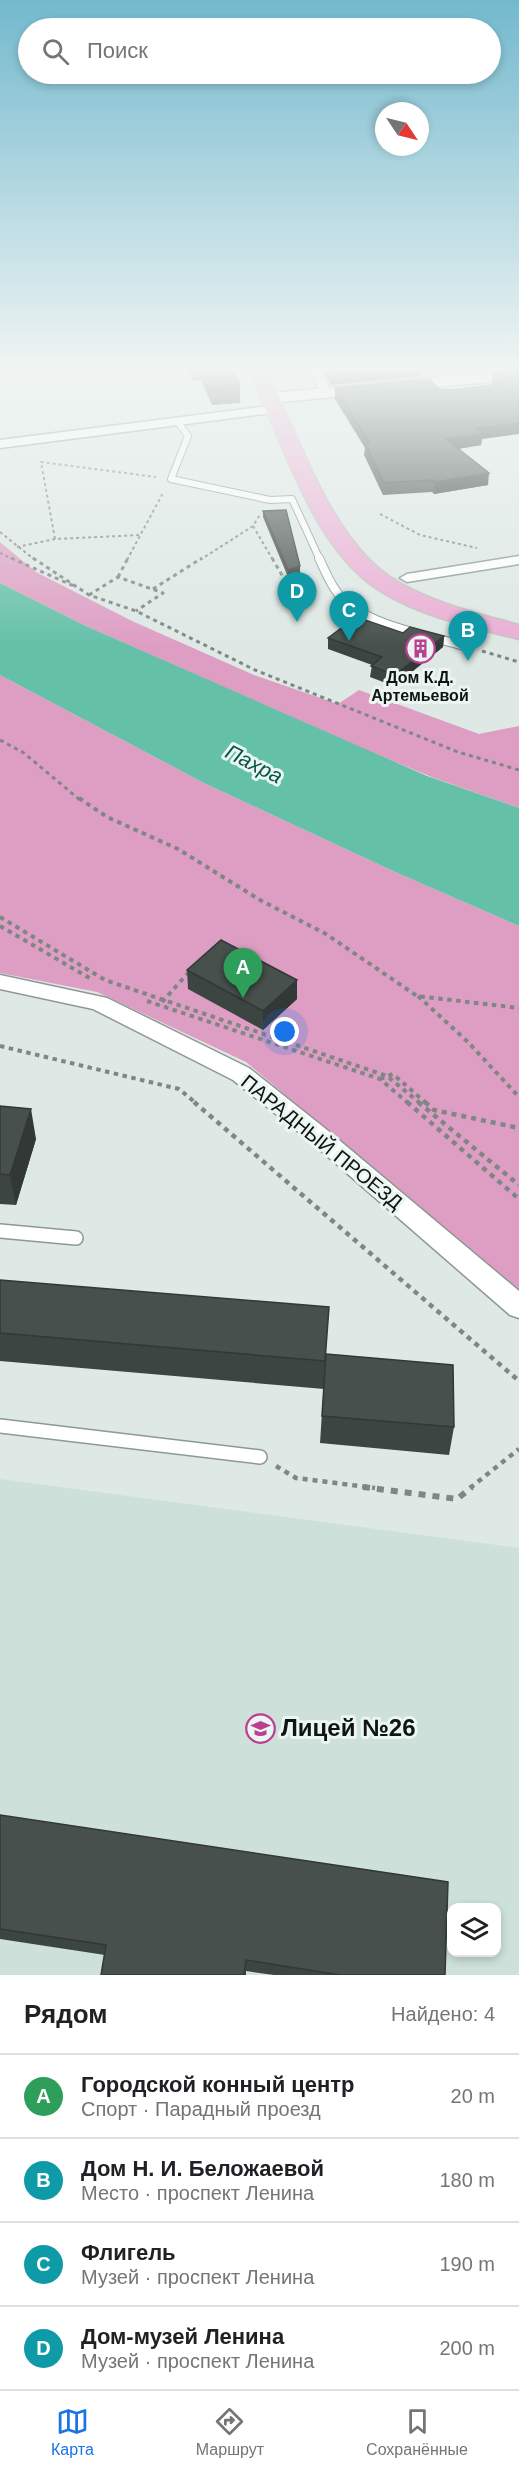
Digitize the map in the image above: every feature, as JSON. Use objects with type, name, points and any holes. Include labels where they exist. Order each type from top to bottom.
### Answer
[{"type":"main road","points":[[307,461],[336,534],[359,562],[381,581],[417,599],[459,615],[519,632]]},
{"type":"main road","points":[[317,461],[354,528],[376,555],[407,578],[447,596],[519,617]]},
{"type":"street","points":[[407,578],[519,560]]},
{"type":"street","name":"ПАРАДНЫЙ ПРОЕЗД","points":[[0,982],[99,1003],[241,1074],[320,1136],[519,1307]]},
{"type":"lane","points":[[178,461],[171,479],[270,500],[292,499],[329,575],[345,601],[368,615],[468,647]]},
{"type":"lane","points":[[0,1232],[76,1238]]},
{"type":"lane","points":[[0,1426],[260,1457]]},
{"type":"path","points":[[55,539],[41,462],[171,479],[118,577],[89,595]]},
{"type":"path","points":[[153,589],[253,526],[270,500]]},
{"type":"path","points":[[380,514],[420,535],[486,550]]},
{"type":"path","points":[[253,526],[283,577],[345,601]]},
{"type":"path","points":[[0,532],[16,547],[89,595],[135,611],[255,670],[458,752],[519,770]]},
{"type":"path","points":[[16,547],[55,539],[141,535]]},
{"type":"path","points":[[0,553],[79,588]]},
{"type":"path","points":[[118,577],[163,592],[135,611]]},
{"type":"path","points":[[468,647],[519,662]]},
{"type":"path","points":[[0,740],[24,753],[81,801],[107,817],[178,849],[260,900],[326,934],[417,996],[468,1042],[519,1097]]},
{"type":"path","points":[[0,917],[105,980],[162,1003],[380,1079],[519,1199]]},
{"type":"path","points":[[0,926],[104,986],[387,1076]]},
{"type":"path","points":[[162,1003],[192,969]]},
{"type":"path","points":[[417,996],[519,1008]]},
{"type":"path","points":[[0,1046],[179,1089],[519,1381]]},
{"type":"path","points":[[380,1079],[393,1074],[431,1111],[519,1185]]},
{"type":"path","points":[[421,1115],[431,1111],[519,1128]]},
{"type":"path","points":[[260,1457],[296,1478],[457,1498],[519,1449]]},
{"type":"shaded area","points":[[0,542],[36,572],[132,621],[254,675],[338,704],[359,690],[479,734],[519,726],[519,808],[434,778],[364,749],[86,626],[0,583]]},
{"type":"shaded area","points":[[0,675],[204,783],[393,871],[519,926],[519,1290],[246,1062],[97,992],[0,973]]},
{"type":"shaded area","name":"Лицей №26","points":[[0,1479],[519,1548],[519,1975],[0,1975]]},
{"type":"water","name":"Пахра","points":[[0,583],[86,626],[427,776],[519,808],[519,926],[393,871],[204,783],[0,675]]},
{"type":"building","points":[[374,461],[474,461],[489,473],[435,482],[433,480],[384,483]]},
{"type":"building","points":[[286,510],[300,566],[288,570],[263,511]]},
{"type":"building","points":[[356,617],[403,633],[410,627],[444,636],[395,675],[371,666],[382,657],[328,638]]},
{"type":"building","points":[[221,940],[297,980],[263,1011],[187,970]]},
{"type":"building","points":[[0,1106],[31,1109],[10,1175],[0,1174]]},
{"type":"building","points":[[0,1280],[329,1307],[325,1361],[0,1333]]},
{"type":"building","points":[[326,1354],[453,1365],[454,1427],[322,1416]]},
{"type":"building","points":[[0,1815],[448,1882],[445,1975],[340,1975],[246,1960],[244,1975],[101,1975],[106,1945],[0,1929]]},
{"type":"place","name":"Дом-музей Ленина","points":[[297,622]]},
{"type":"place","name":"Флигель","points":[[349,641]]},
{"type":"place","name":"Дом К.Д. Артемьевой","points":[[420,649]]},
{"type":"place","name":"Дом Н. И. Беложаевой","points":[[468,661]]},
{"type":"place","name":"Городской конный центр","points":[[243,998]]},
{"type":"place","name":"Лицей №26","points":[[260,1728]]}]
